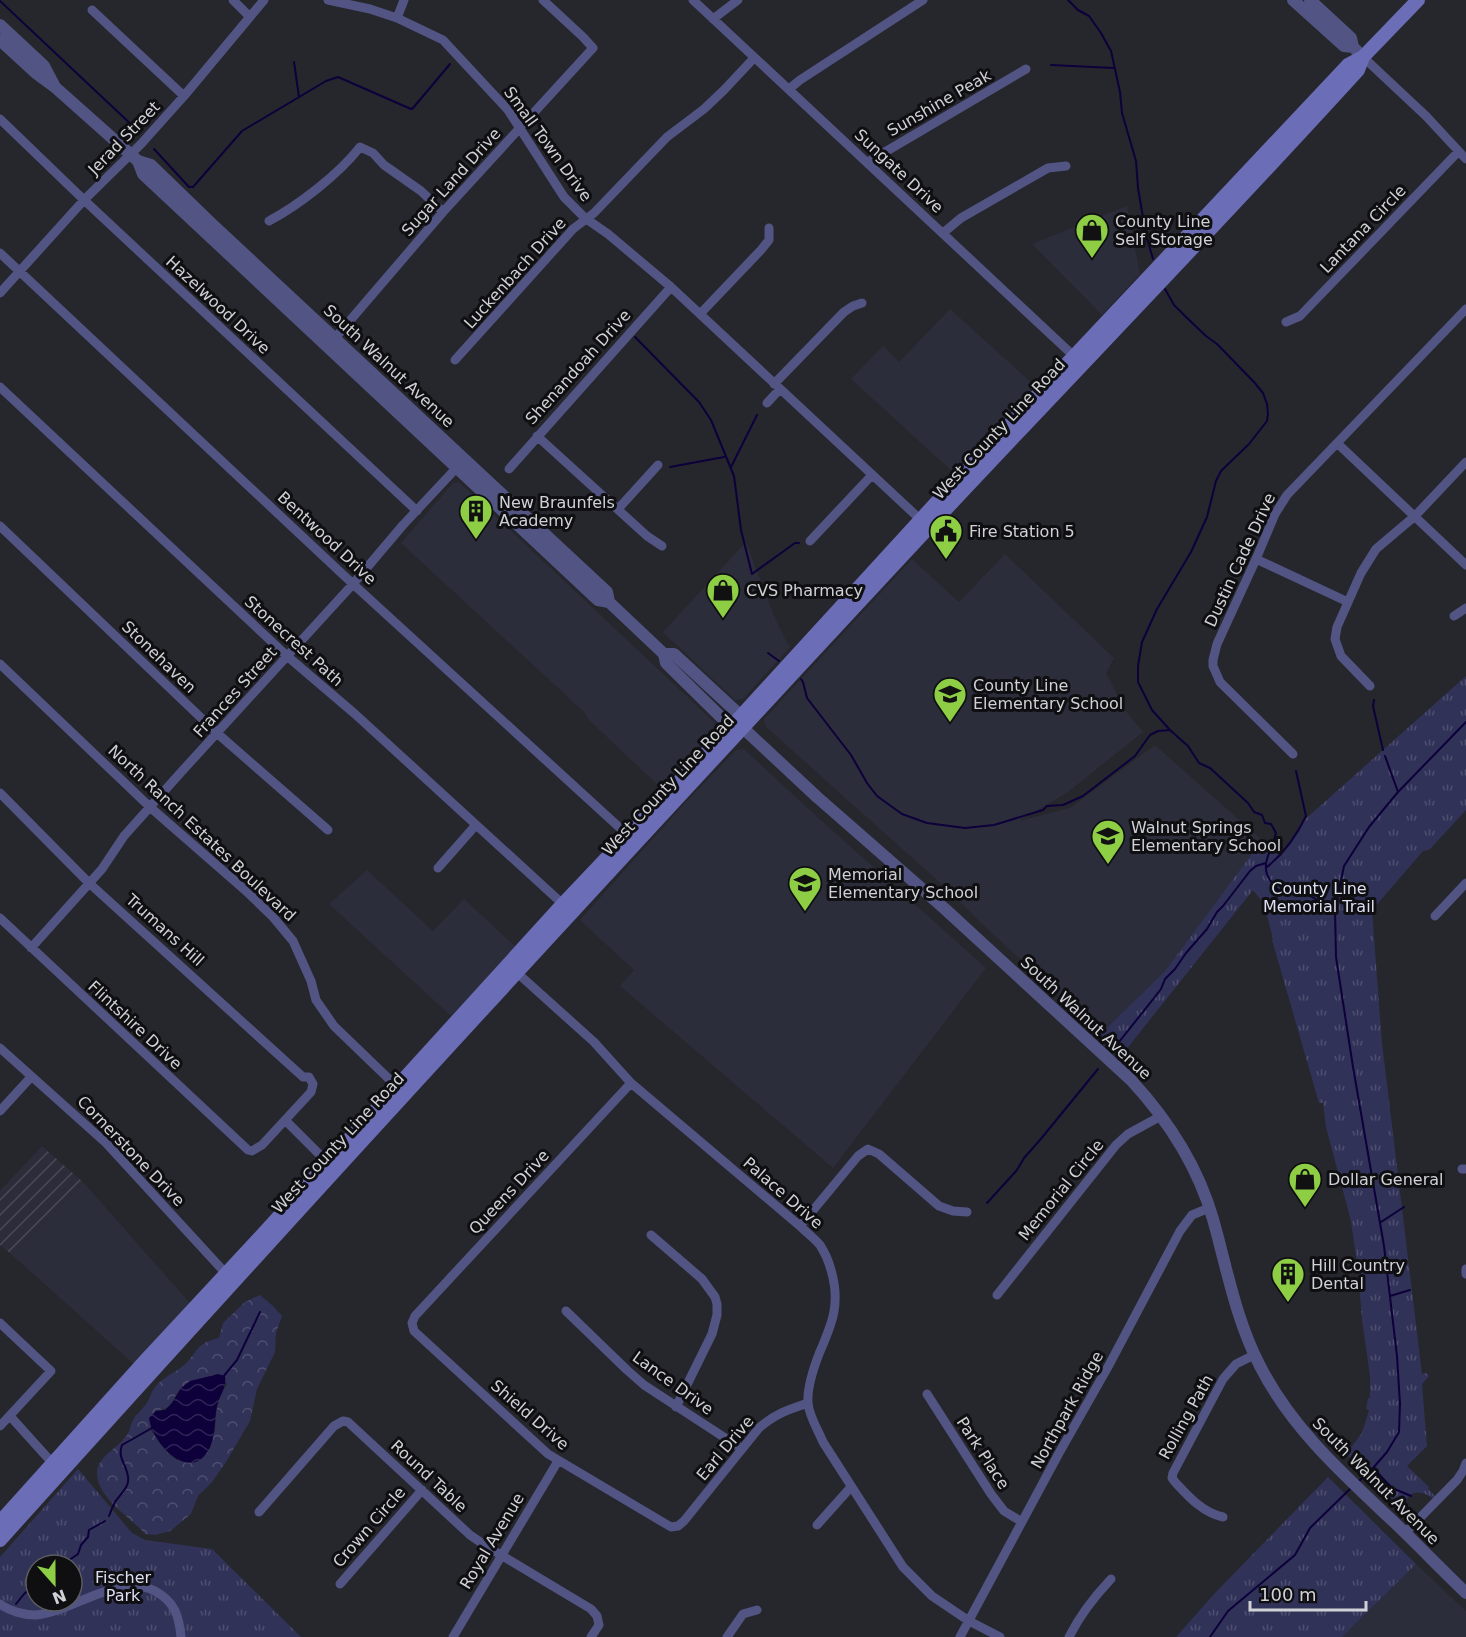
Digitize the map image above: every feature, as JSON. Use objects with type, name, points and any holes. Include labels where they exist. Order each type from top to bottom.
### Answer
[{"type":"main road","name":"West County Line Road","points":[[0,1540],[57,1468],[567,909],[1142,293],[1358,52],[1418,0]]},
{"type":"main road","name":"West County Line Road","points":[[0,1522],[57,1468]]},
{"type":"street","points":[[233,0],[249,16]]},
{"type":"street","name":"Jerad Street","points":[[0,293],[84,200],[134,158],[264,0]]},
{"type":"street","name":"Small Town Drive","points":[[328,0],[370,9],[397,18],[443,40],[508,110],[564,197],[586,219],[608,234],[671,287],[925,524]]},
{"type":"street","points":[[397,18],[404,0]]},
{"type":"street","name":"Sugar Land Drive","points":[[335,338],[443,212],[593,48],[543,0]]},
{"type":"street","name":"Sungate Drive","points":[[693,0],[1079,361]]},
{"type":"street","points":[[713,19],[738,0]]},
{"type":"street","points":[[789,89],[923,0]]},
{"type":"street","points":[[1293,0],[1344,46],[1358,52],[1426,116],[1466,159]]},
{"type":"street","points":[[1311,0],[1351,38],[1358,52]]},
{"type":"street","points":[[92,10],[184,96]]},
{"type":"street","name":"South Walnut Avenue","points":[[0,25],[44,66],[56,88]]},
{"type":"street","name":"South Walnut Avenue","points":[[0,40],[134,158],[143,174],[461,464]]},
{"type":"street","name":"Luckenbach Drive","points":[[455,360],[573,229],[594,213],[667,137],[704,109],[754,58]]},
{"type":"street","name":"Sunshine Peak","points":[[868,162],[1026,69]]},
{"type":"street","name":"Hazelwood Drive","points":[[0,119],[417,511]]},
{"type":"street","points":[[269,221],[291,209],[349,161],[360,147],[373,153],[384,165],[421,191],[443,212]]},
{"type":"street","name":"Lantana Circle","points":[[1286,322],[1300,316],[1458,152]]},
{"type":"street","name":"South Walnut Avenue","points":[[134,158],[151,165],[335,338],[598,600],[609,602],[664,654],[674,654],[738,724],[1124,1073],[1148,1099],[1184,1151],[1209,1208],[1239,1313],[1254,1355],[1287,1412],[1312,1442],[1464,1589]]},
{"type":"street","points":[[944,233],[961,218],[1048,168],[1066,166]]},
{"type":"street","points":[[700,314],[761,250],[769,240],[769,228]]},
{"type":"street","name":"Bentwood Drive","points":[[0,253],[353,584],[632,839]]},
{"type":"street","name":"Shenandoah Drive","points":[[509,469],[671,287]]},
{"type":"street","points":[[767,403],[777,387],[844,312],[862,303]]},
{"type":"street","name":"Dustin Cade Drive","points":[[1293,754],[1226,688],[1215,674],[1213,660],[1217,644],[1281,503],[1296,484],[1466,309]]},
{"type":"street","name":"Stonecrest Path","points":[[0,387],[287,656],[355,714],[567,909]]},
{"type":"street","points":[[537,436],[647,536],[662,546]]},
{"type":"street","points":[[1337,443],[1466,565]]},
{"type":"street","points":[[1370,686],[1341,656],[1335,639],[1337,627],[1361,573],[1376,549],[1415,516],[1466,462]]},
{"type":"street","name":"Frances Street","points":[[31,948],[108,861],[124,836],[461,464]]},
{"type":"street","points":[[618,509],[658,465]]},
{"type":"street","points":[[810,541],[872,475]]},
{"type":"street","name":"Stonehaven","points":[[0,526],[218,734],[328,830]]},
{"type":"street","points":[[1256,559],[1348,602]]},
{"type":"street","points":[[1454,616],[1466,608]]},
{"type":"street","name":"North Ranch Estates Boulevard","points":[[0,664],[151,808],[246,891],[281,926],[298,950],[316,999],[334,1026],[403,1089]]},
{"type":"street","name":"Trumans Hill","points":[[0,793],[89,883],[303,1077],[309,1077],[313,1084],[309,1095],[285,1120]]},
{"type":"street","points":[[438,868],[475,825]]},
{"type":"street","points":[[1435,916],[1466,883]]},
{"type":"street","name":"Flintshire Drive","points":[[0,918],[242,1146],[252,1151],[262,1145],[285,1120]]},
{"type":"street","name":"Palace Drive","points":[[512,969],[594,1042],[631,1083],[800,1226],[820,1246],[829,1262],[837,1297],[833,1320],[811,1381],[808,1403],[823,1442],[903,1566],[932,1596],[969,1621],[1000,1637]]},
{"type":"street","name":"Cornerstone Drive","points":[[0,1048],[106,1143],[230,1278]]},
{"type":"street","points":[[0,1111],[31,1077]]},
{"type":"street","name":"Queens Drive","points":[[412,1323],[415,1316],[631,1083]]},
{"type":"street","name":"Memorial Circle","points":[[997,1295],[1116,1145],[1128,1134],[1161,1116]]},
{"type":"street","points":[[285,1120],[331,1166]]},
{"type":"street","points":[[800,1226],[858,1156],[868,1149],[879,1154],[939,1206],[953,1211],[967,1212]]},
{"type":"street","name":"Northpark Ridge","points":[[960,1637],[1180,1231],[1192,1215],[1209,1208]]},
{"type":"street","points":[[651,1235],[709,1286],[717,1304],[717,1315],[712,1334],[676,1407]]},
{"type":"street","points":[[1466,1269],[1466,1274]]},
{"type":"street","name":"Lance Drive","points":[[566,1311],[635,1378],[742,1449]]},
{"type":"street","points":[[0,1323],[51,1371],[0,1426]]},
{"type":"street","name":"Shield Drive","points":[[412,1323],[414,1331],[529,1438],[558,1461],[675,1528]]},
{"type":"street","name":"Rolling Path","points":[[1223,1517],[1203,1510],[1172,1478],[1222,1379],[1236,1364],[1254,1355]]},
{"type":"street","name":"Park Place","points":[[927,1394],[991,1494],[1004,1511],[1022,1522]]},
{"type":"street","name":"Earl Drive","points":[[675,1528],[684,1521],[759,1428],[772,1417],[808,1403]]},
{"type":"street","points":[[10,1416],[57,1468]]},
{"type":"street","name":"Round Table","points":[[259,1512],[334,1426],[343,1421],[352,1424],[470,1535],[591,1609],[598,1620],[597,1629],[591,1637]]},
{"type":"street","name":"Royal Avenue","points":[[453,1637],[558,1461]]},
{"type":"street","points":[[1405,1533],[1422,1509],[1457,1480],[1466,1463]]},
{"type":"street","points":[[817,1525],[851,1487]]},
{"type":"street","name":"Crown Circle","points":[[340,1584],[422,1490]]},
{"type":"street","points":[[1069,1637],[1077,1620],[1111,1579]]},
{"type":"street","points":[[0,1604],[22,1613],[35,1615],[121,1587],[136,1585],[148,1587],[168,1600],[175,1609],[179,1619],[181,1637]]},
{"type":"street","points":[[727,1637],[743,1614],[757,1610]]},
{"type":"shaded area","name":"County Line Self Storage","points":[[1127,206],[1140,274],[1102,315],[1032,244]]},
{"type":"shaded area","points":[[950,309],[1035,386],[954,473],[851,379],[883,346],[899,362]]},
{"type":"shaded area","points":[[459,482],[714,722],[715,729],[660,787],[589,720],[584,712],[401,543],[453,483]]},
{"type":"shaded area","points":[[746,542],[774,616],[788,645],[791,646],[743,699],[735,700],[663,632]]},
{"type":"shaded area","name":"County Line Elementary School","points":[[1005,554],[1114,658],[1106,673],[1125,710],[1143,732],[1068,792],[1019,821],[1070,808],[1155,745],[1262,840],[1165,971],[1102,1034],[947,889],[765,726],[764,719],[912,559],[959,602]]},
{"type":"shaded area","name":"Memorial Elementary School","points":[[744,749],[986,968],[833,1168],[620,986],[634,970],[580,920],[683,805],[736,750]]},
{"type":"shaded area","points":[[367,870],[433,931],[464,899],[515,946],[451,1016],[329,904]]},
{"type":"shaded area","points":[[42,1146],[83,1182],[12,1255],[0,1245],[0,1191]]},
{"type":"shaded area","points":[[83,1182],[190,1303],[134,1364],[12,1255]]},
{"type":"shaded area","points":[[1416,1564],[1466,1611],[1466,1637],[1342,1637]]},
{"type":"green space","name":"County Line Memorial Trail","points":[[1466,676],[1466,810],[1429,850],[1423,851],[1372,910],[1382,1043],[1422,1374],[1426,1373],[1429,1376],[1422,1384],[1427,1446],[1407,1466],[1436,1497],[1413,1493],[1408,1498],[1405,1512],[1346,1454],[1362,1433],[1369,1410],[1366,1409],[1368,1398],[1370,1398],[1370,1376],[1351,1221],[1326,1127],[1323,1103],[1319,1103],[1272,940],[1264,904],[1253,890],[1121,1056],[1099,1036],[1165,971],[1262,840],[1281,856],[1301,823]]},
{"type":"green space","points":[[260,1295],[282,1316],[276,1333],[275,1352],[257,1389],[250,1421],[226,1462],[212,1482],[198,1496],[191,1514],[170,1531],[155,1535],[145,1534],[103,1492],[97,1474],[100,1463],[127,1435],[133,1419],[147,1402],[155,1387],[187,1362],[203,1344],[219,1338],[223,1323],[245,1302]],"holes":[[[218,1374],[227,1384],[220,1396],[210,1448],[199,1460],[177,1460],[168,1453],[150,1429],[156,1411],[167,1408],[181,1389],[193,1383]]]},
{"type":"green space","name":"Fischer Park","points":[[78,1469],[132,1533],[145,1540],[212,1549],[301,1637],[0,1637],[0,1557]]},
{"type":"green space","points":[[1328,1477],[1416,1564],[1342,1637],[1176,1637],[1215,1593]]},
{"type":"water","points":[[218,1374],[225,1376],[225,1384],[217,1406],[210,1447],[202,1458],[193,1463],[184,1462],[174,1457],[157,1439],[149,1418],[156,1411],[165,1410],[181,1388],[190,1381]]},
{"type":"waterway","points":[[1068,0],[1078,10],[1089,16],[1111,51],[1122,113],[1136,161],[1146,235],[1153,259]]},
{"type":"waterway","points":[[0,1],[136,129]]},
{"type":"waterway","points":[[294,62],[299,97]]},
{"type":"waterway","points":[[154,149],[189,187],[193,187],[242,131],[326,81],[338,77],[411,109],[450,64]]},
{"type":"waterway","points":[[1051,65],[1114,68]]},
{"type":"waterway","points":[[1165,289],[1174,305],[1254,382],[1263,393],[1268,414],[1267,421],[1249,444],[1221,471],[1216,481],[1207,517],[1191,552],[1157,609],[1142,642],[1138,682],[1152,710],[1188,746],[1199,763],[1210,768],[1248,803],[1254,812],[1262,815],[1265,823],[1271,824],[1276,833],[1266,868],[1270,880],[1280,891]]},
{"type":"waterway","points":[[635,337],[699,402],[711,420],[734,476],[741,530],[752,574],[795,543],[799,543]]},
{"type":"waterway","points":[[731,467],[757,415]]},
{"type":"waterway","points":[[670,467],[724,457]]},
{"type":"waterway","points":[[768,653],[779,661]]},
{"type":"waterway","points":[[801,679],[807,698],[851,755],[877,796],[902,814],[927,823],[965,828],[994,825],[1043,810],[1047,806],[1063,805],[1083,796],[1135,756],[1150,735],[1158,731],[1170,730]]},
{"type":"waterway","points":[[1374,700],[1373,706],[1383,750]]},
{"type":"waterway","points":[[1359,1481],[1387,1452],[1399,1432],[1400,1404],[1397,1356],[1384,1246],[1336,957],[1335,910],[1344,866],[1369,827],[1398,792],[1466,722]]},
{"type":"waterway","points":[[1385,756],[1398,792]]},
{"type":"waterway","points":[[1267,867],[1289,844],[1306,816],[1296,771]]},
{"type":"waterway","points":[[1115,1047],[1250,871],[1266,863]]},
{"type":"waterway","points":[[1284,892],[1303,892],[1335,910]]},
{"type":"waterway","points":[[987,1203],[1017,1170],[1024,1158],[1098,1069]]},
{"type":"waterway","points":[[1381,1222],[1404,1207]]},
{"type":"waterway","points":[[1390,1296],[1410,1290]]},
{"type":"waterway","points":[[223,1377],[237,1360],[260,1312]]},
{"type":"waterway","points":[[109,1516],[128,1481],[121,1458],[122,1445],[152,1428]]},
{"type":"waterway","points":[[1373,1468],[1392,1488],[1411,1496]]},
{"type":"waterway","points":[[1210,1637],[1228,1611],[1295,1555],[1310,1528],[1352,1487]]},
{"type":"waterway","points":[[78,1553],[81,1545],[88,1537],[89,1530],[105,1521]]},
{"type":"waterway","points":[[16,1604],[24,1594]]},
{"type":"place","name":"County Line Self Storage","points":[[1092,259]]},
{"type":"place","name":"New Braunfels Academy","points":[[476,540]]},
{"type":"place","name":"Fire Station 5","points":[[946,560]]},
{"type":"place","name":"CVS Pharmacy","points":[[723,619]]},
{"type":"place","name":"County Line Elementary School","points":[[950,723]]},
{"type":"place","name":"Walnut Springs Elementary School","points":[[1108,865]]},
{"type":"place","name":"Memorial Elementary School","points":[[805,912]]},
{"type":"place","name":"Dollar General","points":[[1305,1208]]},
{"type":"place","name":"Hill Country Dental","points":[[1288,1303]]}]
